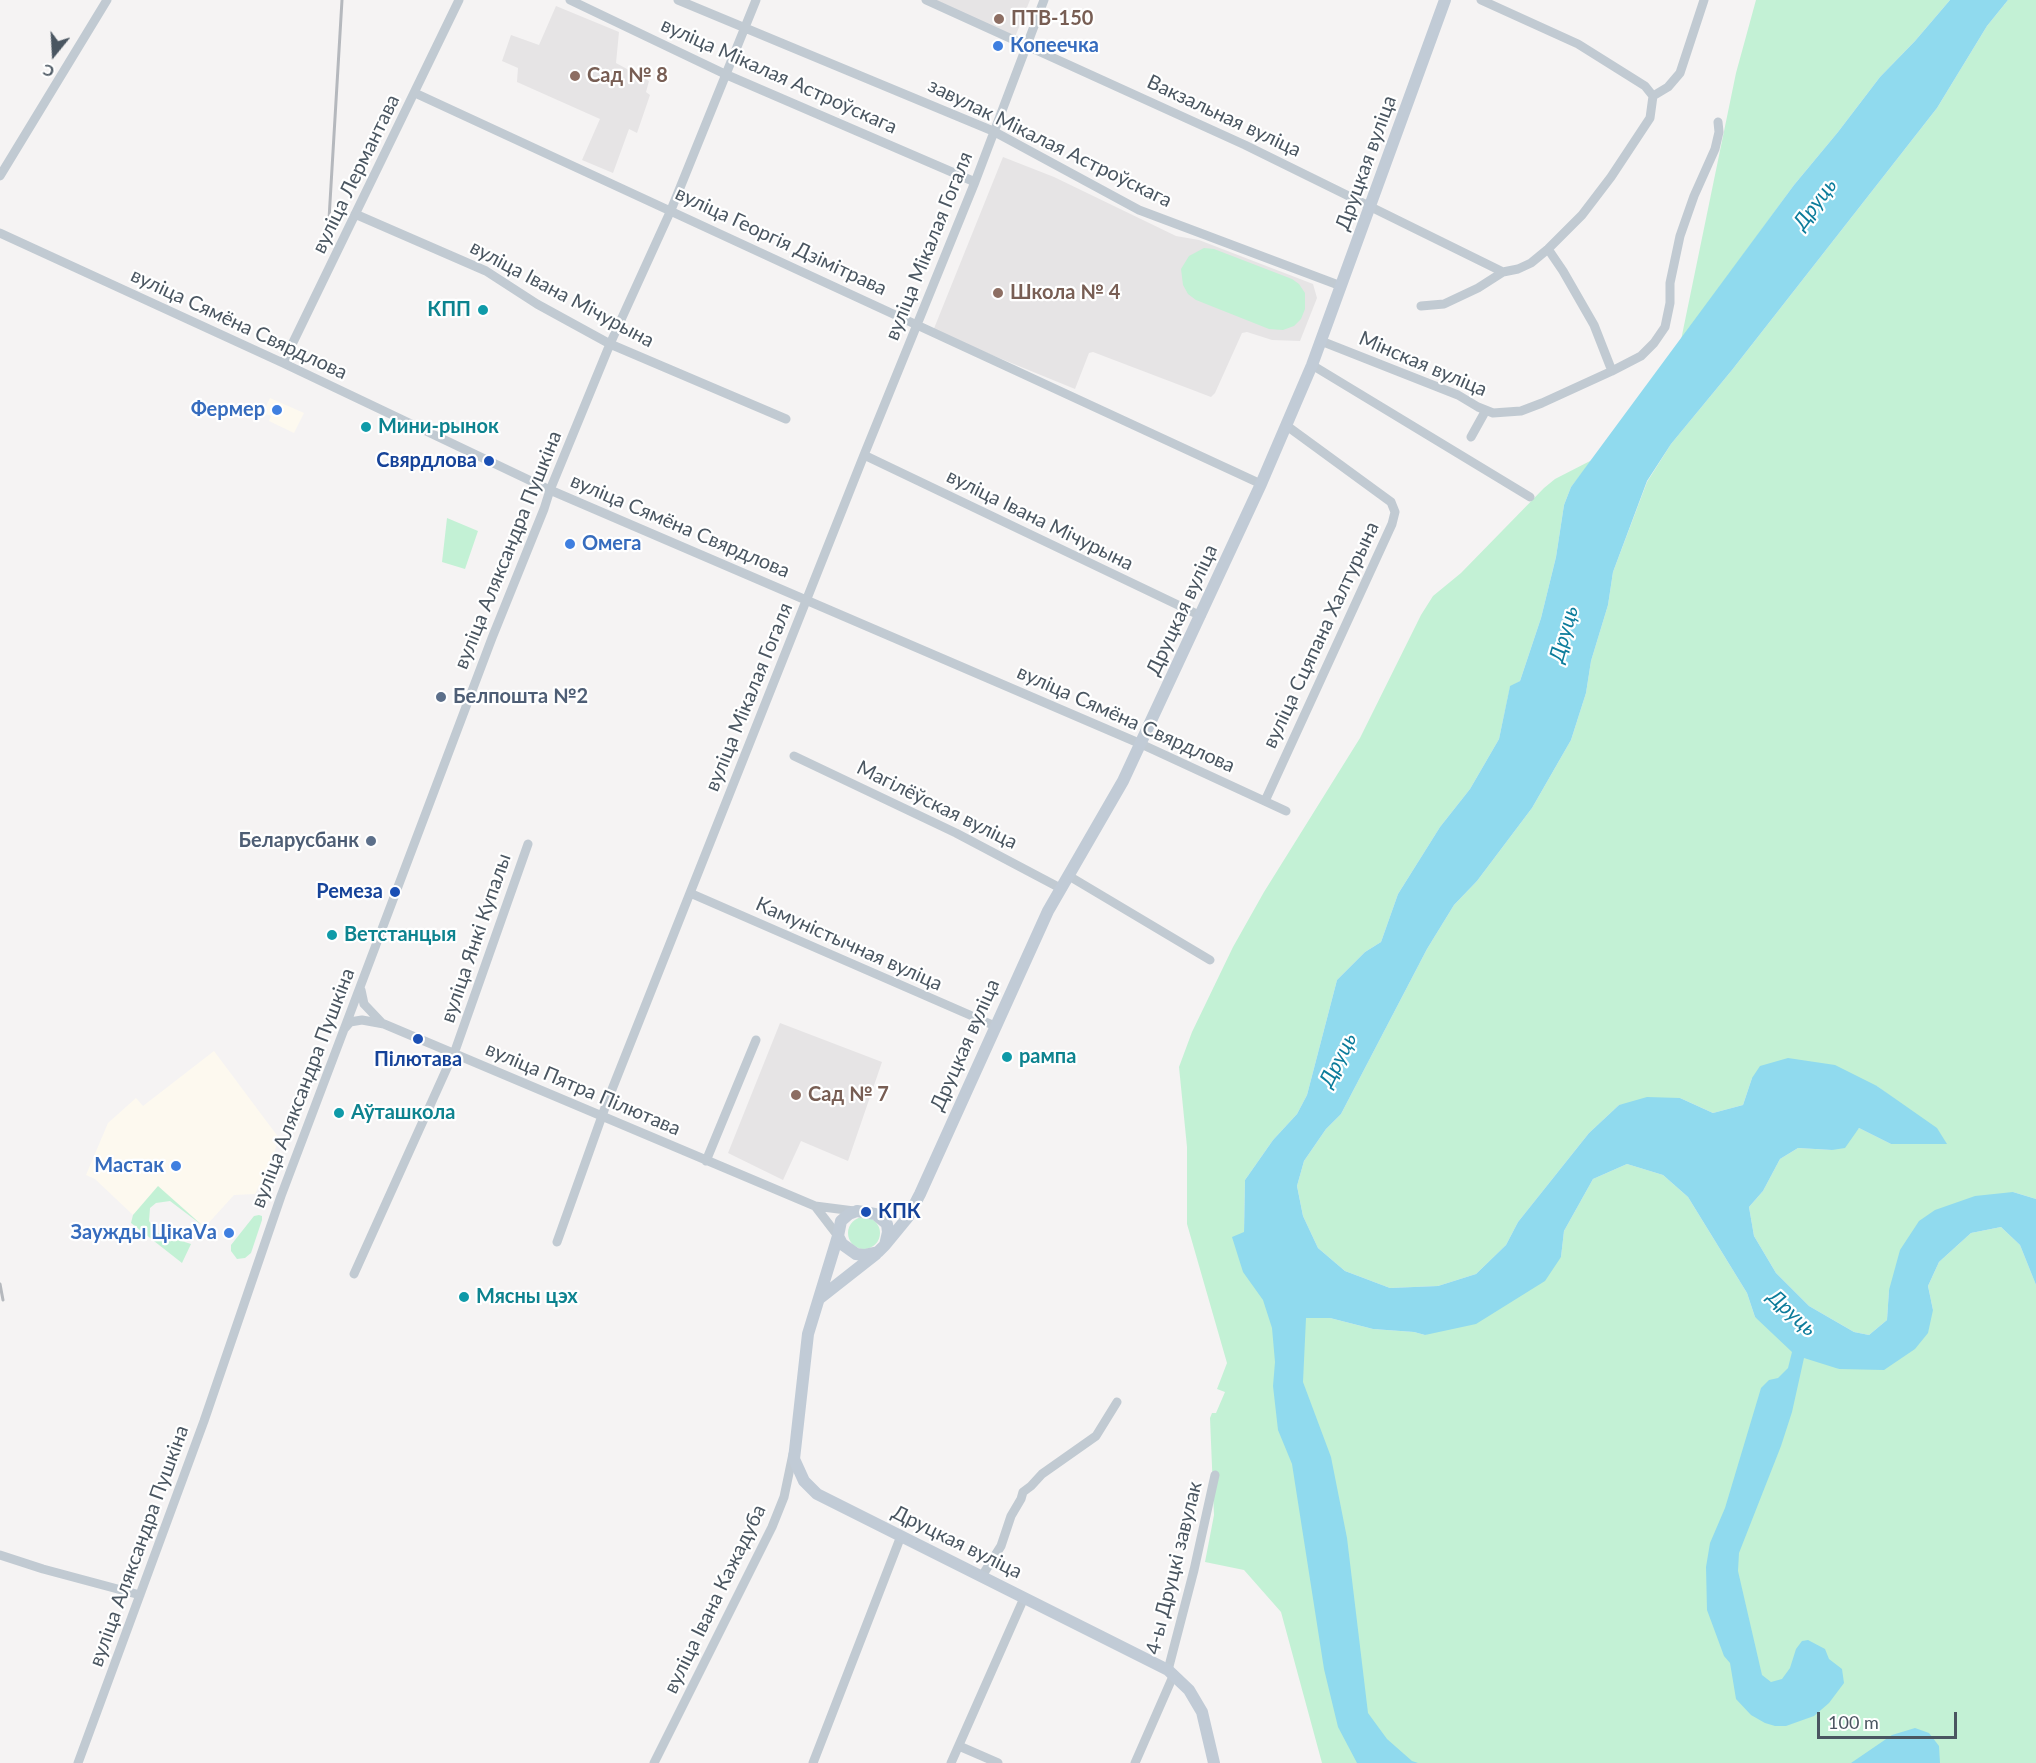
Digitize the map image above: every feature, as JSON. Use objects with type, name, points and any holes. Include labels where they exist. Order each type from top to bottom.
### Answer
[{"type":"main road","name":"Друцкая вуліца","points":[[820,1298],[882,1249],[908,1217],[1048,911],[1106,814],[1141,744],[1287,426],[1321,341],[1446,0]]},
{"type":"main road","name":"Друцкая вуліца","points":[[857,1211],[849,1214],[842,1221],[808,1334],[795,1446],[796,1466],[804,1481],[818,1494],[1171,1672],[1189,1690],[1203,1712],[1214,1763]]},
{"type":"main road","points":[[857,1211],[908,1217]]},
{"type":"main road","points":[[838,1236],[842,1244],[856,1254],[864,1255],[882,1249],[888,1232],[887,1224],[875,1214]]},
{"type":"street","points":[[0,176],[107,0]]},
{"type":"street","name":"вуліца Лермантава","points":[[283,363],[459,0]]},
{"type":"street","name":"вуліца Мікалая Астроўскага","points":[[570,0],[727,75],[975,182]]},
{"type":"street","name":"завулак Мікалая Астроўскага","points":[[678,0],[993,132],[1139,210],[1341,286]]},
{"type":"street","name":"вуліца Аляксандра Пушкіна","points":[[78,1763],[204,1421],[273,1221],[341,1035],[361,989],[403,869],[550,490],[610,344],[671,210],[756,0]]},
{"type":"street","name":"Вакзальная вуліца","points":[[926,0],[1234,140],[1503,272]]},
{"type":"street","name":"вуліца Мікалая Гогаля","points":[[557,1242],[601,1116],[975,182],[1044,0]]},
{"type":"street","points":[[1421,306],[1444,304],[1478,288],[1503,272],[1531,263],[1582,215],[1611,177],[1650,118],[1653,96],[1645,86],[1578,44],[1481,0]]},
{"type":"street","points":[[1653,96],[1668,87],[1680,73],[1704,0]]},
{"type":"street","name":"вуліца Георгія Дзімітрава","points":[[415,93],[1261,484]]},
{"type":"street","name":"Мінская вуліца","points":[[1321,341],[1458,395],[1493,413],[1507,414],[1521,411],[1641,356],[1665,327],[1670,303],[1670,283],[1680,236],[1694,196],[1715,149],[1719,132],[1718,122]]},
{"type":"street","name":"вуліца Івана Мічурына","points":[[355,214],[486,271],[537,304],[610,344],[786,419]]},
{"type":"street","name":"вуліца Сямёна Свярдлова","points":[[0,233],[283,363],[550,490],[1141,744],[1286,811]]},
{"type":"street","points":[[1548,249],[1594,325],[1612,371]]},
{"type":"street","points":[[1312,365],[1530,497]]},
{"type":"street","points":[[1471,437],[1486,410]]},
{"type":"street","name":"вуліца Сцяпана Халтурына","points":[[1265,801],[1392,524],[1395,512],[1391,502],[1287,426]]},
{"type":"street","name":"вуліца Івана Мічурына","points":[[864,455],[1201,616]]},
{"type":"street","name":"Магілёўская вуліца","points":[[794,756],[956,832],[1062,889]]},
{"type":"street","name":"вуліца Янкі Купалы","points":[[354,1274],[401,1174],[453,1053],[528,844]]},
{"type":"street","points":[[1069,876],[1209,960]]},
{"type":"street","name":"Камуністычная вуліца","points":[[690,893],[995,1026]]},
{"type":"street","points":[[361,989],[364,1004],[384,1024]]},
{"type":"street","name":"вуліца Пятра Пілютава","points":[[341,1035],[350,1022],[362,1020],[384,1024],[815,1206],[857,1211]]},
{"type":"street","points":[[706,1161],[756,1040]]},
{"type":"street","points":[[815,1206],[838,1236]]},
{"type":"street","points":[[982,1576],[1002,1546],[1011,1516],[1023,1492],[1042,1474],[1096,1436],[1117,1402]]},
{"type":"street","name":"вуліца Івана Кажадуба","points":[[654,1763],[772,1527],[784,1497],[795,1446]]},
{"type":"street","name":"4-ы Друцкі завулак","points":[[1135,1763],[1171,1672],[1215,1475]]},
{"type":"street","points":[[813,1763],[901,1536]]},
{"type":"street","points":[[0,1555],[140,1595]]},
{"type":"street","points":[[951,1763],[1024,1598]]},
{"type":"street","points":[[959,1746],[998,1763]]},
{"type":"shaded area","name":"ПТВ-150","points":[[936,0],[1030,0],[1015,37]]},
{"type":"shaded area","points":[[556,6],[619,32],[616,63],[649,81],[646,92],[650,95],[637,133],[629,129],[613,173],[582,160],[600,119],[517,82],[518,68],[502,61],[511,35],[539,45]]},
{"type":"shaded area","points":[[1003,157],[1054,177],[1176,236],[1199,240],[1313,284],[1317,298],[1300,341],[1272,340],[1247,332],[1242,333],[1215,393],[1211,397],[1093,352],[1089,353],[1075,389],[933,331]]},
{"type":"shaded area","points":[[270,398],[304,413],[294,433],[269,421],[271,416],[263,413]]},
{"type":"shaded area","points":[[780,1023],[882,1062],[848,1161],[801,1141],[783,1180],[728,1153]]},
{"type":"shaded area","points":[[214,1051],[279,1138],[271,1162],[255,1194],[234,1195],[204,1228],[159,1187],[133,1215],[95,1179],[86,1175],[108,1123],[136,1098],[143,1106]]},
{"type":"green space","points":[[1756,0],[1950,0],[1880,77],[1794,185],[1681,340],[1736,73]]},
{"type":"green space","points":[[2008,0],[2036,0],[2036,1199],[2013,1192],[1889,1290],[1887,1320],[1869,1335],[1854,1332],[1809,1306],[1776,1273],[1754,1236],[1749,1207],[1763,1191],[1780,1159],[1798,1148],[1832,1150],[1859,1128],[1891,1144],[1946,1144],[1877,1086],[1752,1078],[1743,1105],[1713,1113],[1680,1098],[1619,1105],[1589,1133],[1518,1222],[1506,1245],[1476,1274],[1438,1286],[1390,1288],[1345,1271],[1318,1248],[1303,1216],[1297,1186],[1304,1161],[1326,1129],[1341,1114],[1427,949],[1454,905],[1477,881],[1532,808],[1571,740],[1586,693],[1591,661],[1608,605],[1613,572],[1647,482],[1671,444],[1732,370],[1937,108],[1987,26]]},
{"type":"green space","points":[[1204,248],[1214,249],[1292,279],[1299,284],[1305,293],[1305,309],[1301,319],[1294,326],[1283,330],[1269,329],[1196,300],[1188,294],[1183,285],[1181,269],[1189,256]]},
{"type":"green space","points":[[1592,460],[1571,487],[1564,505],[1556,557],[1541,618],[1520,681],[1510,687],[1499,739],[1470,789],[1440,827],[1398,894],[1381,942],[1365,952],[1337,980],[1307,1095],[1297,1114],[1273,1140],[1245,1180],[1244,1232],[1306,1318],[1330,1318],[1373,1329],[1425,1335],[1561,1257],[1564,1231],[1593,1179],[1627,1164],[1663,1175],[1688,1197],[1747,1293],[1755,1317],[1839,1369],[1933,1310],[1928,1286],[1939,1262],[1971,1233],[2001,1227],[2020,1245],[2036,1285],[2036,1763],[1322,1763],[1281,1612],[1244,1570],[1205,1562],[1214,1515],[1210,1418],[1212,1413],[1216,1413],[1225,1392],[1217,1389],[1227,1363],[1187,1224],[1187,1147],[1179,1067],[1192,1032],[1233,947],[1264,892],[1360,738],[1421,615],[1433,596],[1461,573],[1544,488],[1555,479]]},
{"type":"green space","points":[[447,518],[478,531],[465,569],[442,562]]},
{"type":"green space","points":[[158,1186],[203,1226],[170,1201],[156,1203],[150,1208],[149,1221],[157,1233],[191,1244],[182,1263],[131,1223],[133,1215]]},
{"type":"green space","points":[[254,1216],[262,1216],[262,1220],[251,1253],[245,1258],[237,1259],[231,1251],[231,1245]]},
{"type":"green space","points":[[864,1217],[876,1221],[880,1233],[876,1245],[864,1249],[852,1245],[848,1233],[852,1221]]},
{"type":"water","name":"Друць","points":[[1950,0],[2008,0],[1987,26],[1937,108],[1732,370],[1671,444],[1647,481],[1613,572],[1608,605],[1591,661],[1586,693],[1571,740],[1532,808],[1477,881],[1454,905],[1427,949],[1341,1114],[1326,1129],[1304,1161],[1297,1186],[1303,1216],[1318,1248],[1345,1271],[1390,1288],[1438,1286],[1476,1274],[1506,1245],[1518,1222],[1589,1133],[1619,1105],[1647,1097],[1680,1098],[1713,1113],[1743,1105],[1752,1078],[1760,1066],[1788,1058],[1835,1065],[1877,1086],[1937,1128],[1947,1144],[1891,1144],[1859,1128],[1845,1148],[1832,1150],[1798,1148],[1780,1159],[1763,1191],[1749,1207],[1754,1236],[1776,1273],[1809,1306],[1854,1332],[1869,1335],[1887,1320],[1889,1290],[1900,1250],[1919,1221],[1935,1210],[1975,1196],[2013,1192],[2036,1199],[2036,1285],[2020,1245],[2001,1227],[1971,1233],[1939,1262],[1928,1286],[1933,1310],[1928,1333],[1915,1349],[1884,1370],[1839,1369],[1804,1358],[1792,1412],[1739,1553],[1738,1571],[1762,1675],[1771,1682],[1782,1679],[1790,1668],[1796,1649],[1802,1641],[1808,1640],[1825,1649],[1829,1659],[1842,1669],[1844,1683],[1829,1703],[1814,1716],[1786,1726],[1765,1723],[1751,1715],[1736,1699],[1730,1663],[1724,1656],[1707,1610],[1706,1567],[1710,1543],[1725,1508],[1761,1388],[1769,1380],[1778,1378],[1788,1368],[1792,1352],[1755,1317],[1747,1293],[1688,1197],[1663,1175],[1627,1164],[1593,1179],[1564,1231],[1561,1257],[1545,1281],[1476,1324],[1425,1335],[1373,1329],[1330,1318],[1306,1318],[1303,1382],[1331,1457],[1347,1538],[1368,1713],[1387,1739],[1412,1761],[1418,1763],[1357,1763],[1338,1727],[1324,1669],[1292,1464],[1278,1430],[1273,1386],[1275,1362],[1272,1328],[1263,1300],[1243,1272],[1232,1237],[1244,1232],[1245,1180],[1273,1140],[1297,1114],[1307,1095],[1337,980],[1365,952],[1381,942],[1398,894],[1440,827],[1470,789],[1499,739],[1510,686],[1520,681],[1541,618],[1556,557],[1564,505],[1571,487],[1794,185],[1880,77]]},
{"type":"water","points":[[1915,1728],[1929,1733],[1939,1746],[1940,1763],[1851,1763],[1892,1735]]},
{"type":"railway","points":[[328,236],[342,0]]},
{"type":"railway","points":[[0,1284],[3,1300]]},
{"type":"place","name":"ПТВ-150","points":[[999,19]]},
{"type":"place","name":"Копеечка","points":[[998,46]]},
{"type":"place","name":"Сад № 8","points":[[575,76]]},
{"type":"place","name":"Школа № 4","points":[[998,293]]},
{"type":"place","name":"КПП","points":[[483,310]]},
{"type":"place","name":"Фермер","points":[[277,410]]},
{"type":"place","name":"Мини-рынок","points":[[366,427]]},
{"type":"place","name":"Свярдлова","points":[[489,461]]},
{"type":"place","name":"Омега","points":[[570,544]]},
{"type":"place","name":"Белпошта №2","points":[[441,697]]},
{"type":"place","name":"Беларусбанк","points":[[371,841]]},
{"type":"place","name":"Ремеза","points":[[395,892]]},
{"type":"place","name":"Ветстанцыя","points":[[332,935]]},
{"type":"place","name":"Пілютава","points":[[418,1039]]},
{"type":"place","name":"рампа","points":[[1007,1057]]},
{"type":"place","name":"Сад № 7","points":[[796,1095]]},
{"type":"place","name":"Аўташкола","points":[[339,1113]]},
{"type":"place","name":"Мастак","points":[[176,1166]]},
{"type":"place","name":"КПК","points":[[866,1212]]},
{"type":"place","name":"Заужды ЦікаVа","points":[[229,1233]]},
{"type":"place","name":"Мясны цэх","points":[[464,1297]]}]
